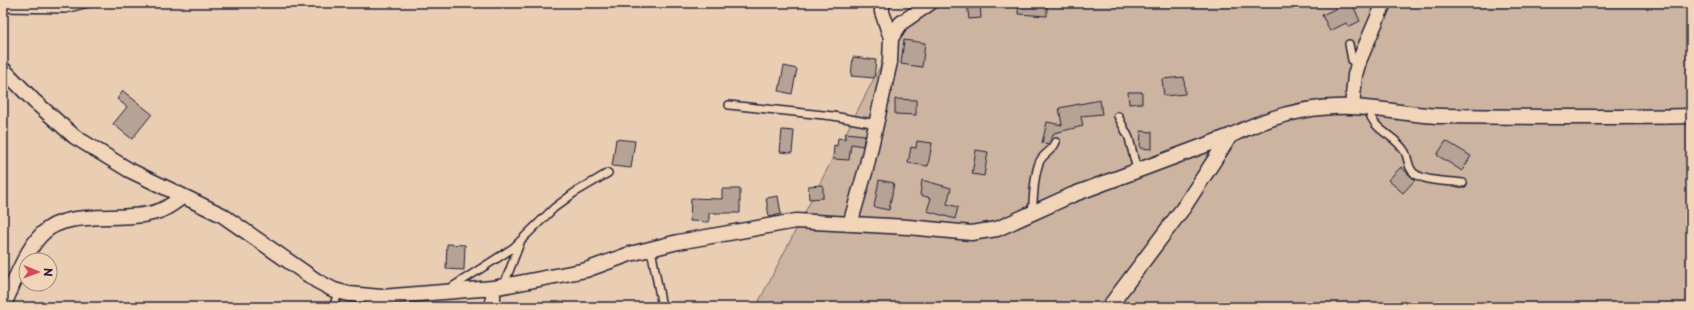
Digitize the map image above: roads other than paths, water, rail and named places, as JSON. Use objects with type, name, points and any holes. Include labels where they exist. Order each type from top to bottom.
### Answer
[{"type":"street","points":[[850,224],[866,169],[890,62],[891,38],[882,12],[882,3]]},
{"type":"street","points":[[891,38],[901,23],[930,3]]},
{"type":"street","points":[[1352,107],[1357,68],[1384,3]]},
{"type":"street","points":[[3,69],[34,101],[75,137],[129,170],[182,197],[222,215],[317,281],[349,294],[380,297],[498,287],[586,270],[630,254],[776,223],[796,221],[971,233],[997,230],[1072,195],[1230,136],[1253,125],[1276,117],[1309,110],[1352,107],[1422,115],[1612,118],[1691,116]]},
{"type":"street","points":[[1109,307],[1180,213],[1230,136]]},
{"type":"street","points":[[3,307],[25,260],[40,236],[48,228],[57,223],[79,219],[151,213],[168,207],[182,197]]},
{"type":"street","points":[[493,307],[498,287]]},
{"type":"lane","points":[[3,8],[65,9],[88,3]]},
{"type":"lane","points":[[1349,44],[1352,60],[1357,68]]},
{"type":"lane","points":[[729,105],[833,116],[877,124]]},
{"type":"lane","points":[[1368,109],[1373,123],[1405,153],[1408,165],[1415,174],[1422,177],[1463,183]]},
{"type":"lane","points":[[1118,116],[1129,138],[1137,170]]},
{"type":"lane","points":[[1032,214],[1039,163],[1054,147],[1056,142]]},
{"type":"lane","points":[[444,292],[520,242],[569,196],[590,182],[608,173]]},
{"type":"lane","points":[[498,287],[520,242]]},
{"type":"lane","points":[[651,249],[662,307]]},
{"type":"lane","points":[[333,307],[339,291]]}]
